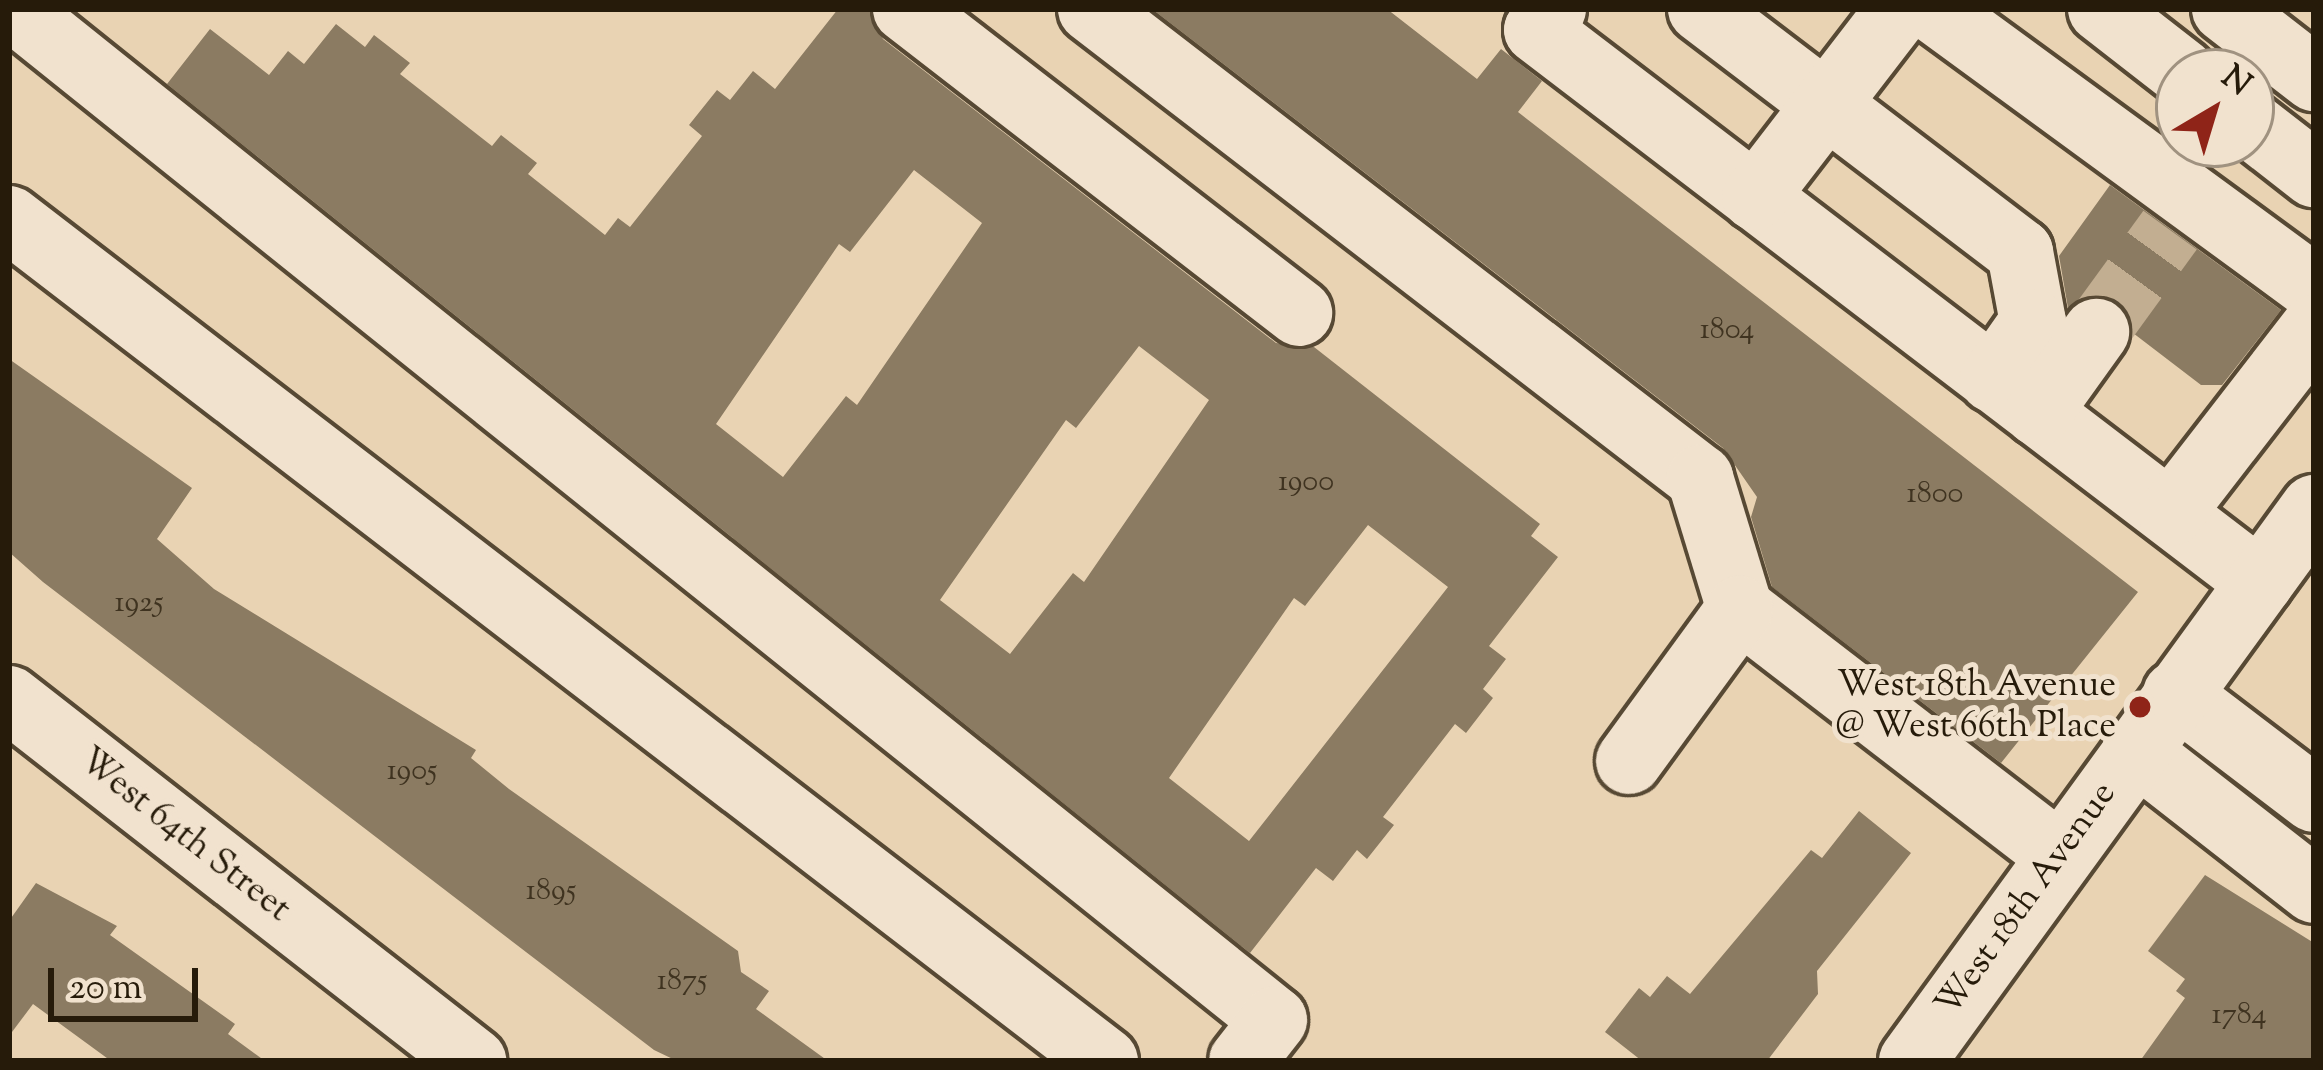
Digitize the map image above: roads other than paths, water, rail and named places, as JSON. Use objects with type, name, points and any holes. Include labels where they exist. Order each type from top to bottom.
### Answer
[{"type":"street","points":[[14,9],[1274,1020],[1242,1061]]},
{"type":"street","points":[[906,9],[1299,313]]},
{"type":"street","points":[[1091,9],[1700,478],[1740,609],[2060,856]]},
{"type":"street","points":[[1701,9],[2020,252],[2033,322],[2015,396]]},
{"type":"street","points":[[1755,197],[1900,9]]},
{"type":"street","points":[[1933,9],[2106,142],[2184,212],[2314,288]]},
{"type":"street","points":[[2101,9],[2155,51]]},
{"type":"street","points":[[2225,9],[2314,78]]},
{"type":"street","points":[[1534,16],[1755,197],[2260,582]]},
{"type":"street","points":[[2275,144],[2314,174]]},
{"type":"street","points":[[9,219],[1105,1061]]},
{"type":"street","points":[[2170,514],[2314,328]]},
{"type":"street","points":[[2015,396],[2096,332]]},
{"type":"street","name":"West 18th Avenue","points":[[1912,1061],[2314,508]]},
{"type":"street","points":[[1629,761],[1740,609]]},
{"type":"street","points":[[2190,676],[2314,737]]},
{"type":"street","points":[[2190,676],[2314,799]]},
{"type":"street","name":"West 64th Street","points":[[9,699],[473,1061]]},
{"type":"street","points":[[2135,750],[2314,890]]},
{"type":"tunnel","points":[[2096,332],[2170,230]]},
{"type":"place","name":"West 18th Avenue @ West 66th Place","points":[[2140,707]]}]
